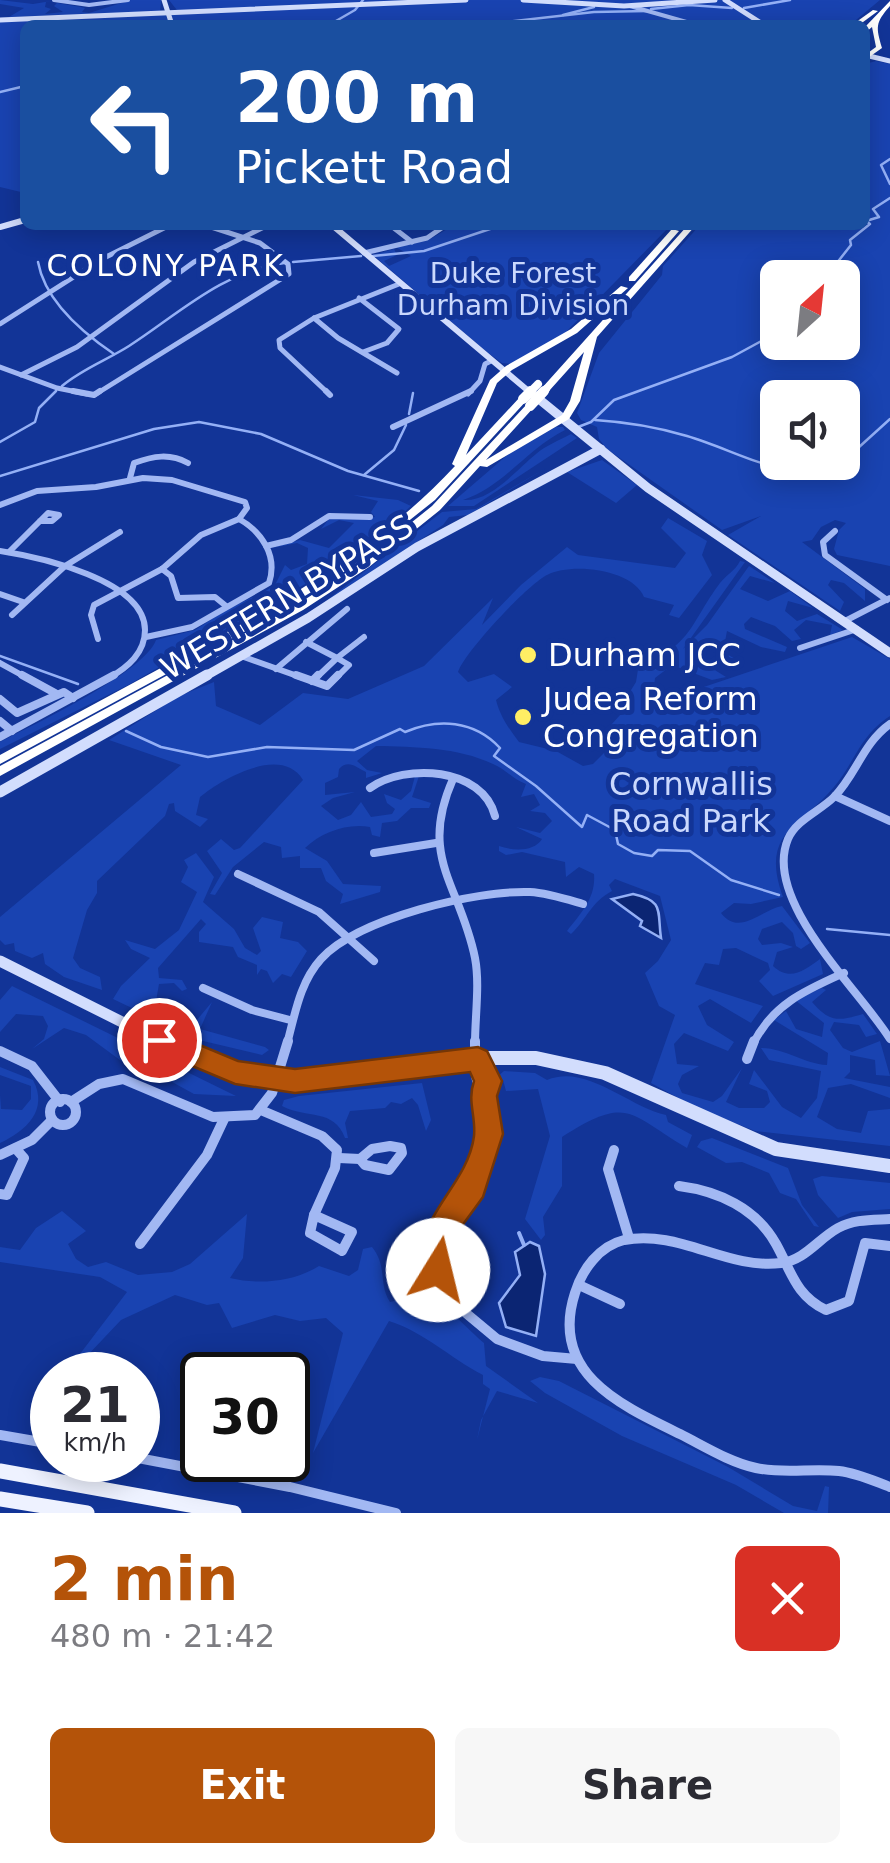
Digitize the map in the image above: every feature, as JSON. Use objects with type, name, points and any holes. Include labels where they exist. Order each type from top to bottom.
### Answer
[{"type":"highway","points":[[869,20],[888,2]]},
{"type":"highway","points":[[870,54],[880,46],[874,26],[876,14]]},
{"type":"highway","points":[[0,772],[309,601],[388,548],[527,403],[676,230]]},
{"type":"highway","points":[[542,386],[688,230]]},
{"type":"highway","points":[[447,490],[487,390],[504,372],[574,331],[624,288]]},
{"type":"highway","points":[[0,760],[315,586],[488,462],[567,422],[593,335]]},
{"type":"main road","points":[[0,1471],[234,1513]]},
{"type":"main road","points":[[0,1499],[87,1513]]},
{"type":"street","points":[[54,0],[98,5],[128,0]]},
{"type":"street","points":[[164,0],[172,20]]},
{"type":"street","points":[[0,20],[466,0]]},
{"type":"street","points":[[524,0],[630,6],[708,0],[726,2],[744,11]]},
{"type":"street","points":[[728,0],[757,20]]},
{"type":"street","points":[[630,6],[679,20]]},
{"type":"street","points":[[0,324],[102,259],[160,230]]},
{"type":"street","points":[[0,367],[66,390],[94,394],[288,276],[290,267],[284,260],[221,230]]},
{"type":"street","points":[[21,375],[73,350],[194,262],[255,230]]},
{"type":"street","points":[[338,230],[491,362],[648,488],[890,653]]},
{"type":"street","points":[[396,230],[412,242]]},
{"type":"street","points":[[364,253],[430,237],[439,230]]},
{"type":"street","points":[[330,395],[278,345],[282,337],[314,318],[399,284]]},
{"type":"street","points":[[359,298],[399,329],[387,343],[363,352]]},
{"type":"street","points":[[314,318],[387,371],[397,373]]},
{"type":"street","points":[[393,428],[405,418],[440,410],[470,393],[485,364],[491,362]]},
{"type":"street","name":"WESTERN BYPASS","points":[[0,792],[331,604],[417,547],[601,449]]},
{"type":"street","points":[[130,478],[134,464],[152,457],[173,456],[188,463]]},
{"type":"street","points":[[0,505],[36,491],[96,487],[130,478],[172,480],[199,491],[238,498],[247,508],[238,519],[208,530],[162,569],[92,608],[98,639]]},
{"type":"street","points":[[266,546],[291,540],[325,517],[370,516]]},
{"type":"street","points":[[146,637],[183,630],[271,581],[274,571],[266,546],[253,526],[238,519]]},
{"type":"street","points":[[5,551],[40,521]]},
{"type":"street","points":[[835,531],[823,542],[825,555],[888,599],[845,621]]},
{"type":"street","points":[[12,614],[65,566],[120,532]]},
{"type":"street","points":[[0,737],[128,668],[142,650],[146,637],[141,617],[122,591],[99,576],[5,551]]},
{"type":"street","points":[[162,569],[172,578],[178,598],[215,597],[226,606]]},
{"type":"street","points":[[0,594],[23,602]]},
{"type":"street","points":[[276,669],[347,609]]},
{"type":"street","points":[[800,648],[857,630]]},
{"type":"street","points":[[312,681],[364,638]]},
{"type":"street","points":[[241,656],[327,686],[349,664],[306,642]]},
{"type":"street","points":[[0,664],[56,693]]},
{"type":"street","points":[[0,699],[16,714],[56,693],[64,692],[74,698]]},
{"type":"street","points":[[0,721],[12,731]]},
{"type":"street","points":[[889,1033],[800,916],[783,869],[784,851],[794,831],[836,796],[866,746],[890,724]]},
{"type":"street","points":[[370,788],[380,779],[408,772],[452,779],[484,794],[495,808],[495,816]]},
{"type":"street","points":[[452,779],[440,808],[436,843],[476,964],[474,1013],[489,1134],[472,1188],[441,1229],[438,1270],[467,1314],[497,1339],[543,1356],[577,1358]]},
{"type":"street","points":[[836,796],[890,821]]},
{"type":"street","points":[[374,852],[436,843]]},
{"type":"street","points":[[238,874],[310,907],[374,961]]},
{"type":"street","points":[[264,1110],[278,1080],[290,1020],[309,975],[347,936],[387,918],[521,892],[583,904]]},
{"type":"street","points":[[0,979],[6,964],[210,1064],[278,1080],[342,1078],[478,1059],[536,1058],[579,1065],[632,1085],[755,1142],[819,1158],[890,1166]]},
{"type":"street","points":[[747,1058],[760,1026],[776,1007],[844,973]]},
{"type":"street","points":[[203,988],[239,1005],[290,1020]]},
{"type":"street","points":[[0,1052],[32,1066],[65,1102],[76,1108],[72,1120],[64,1124],[52,1121]]},
{"type":"street","points":[[52,1121],[50,1110],[98,1084],[126,1078],[198,1112],[224,1119],[264,1110],[281,1122],[330,1140],[340,1158]]},
{"type":"street","points":[[140,1244],[207,1155],[224,1119]]},
{"type":"street","points":[[0,1155],[16,1149],[52,1121]]},
{"type":"street","points":[[0,1194],[7,1194],[24,1158],[16,1149]]},
{"type":"street","points":[[614,1150],[608,1168],[629,1238]]},
{"type":"street","points":[[340,1158],[360,1159]]},
{"type":"street","points":[[313,1214],[340,1158]]},
{"type":"street","points":[[679,1186],[710,1192],[755,1216],[771,1235],[800,1296],[826,1310],[839,1308],[848,1301],[865,1243],[869,1240],[890,1246]]},
{"type":"street","points":[[890,1218],[836,1228],[812,1251],[784,1262],[746,1262],[691,1244],[629,1238],[601,1251],[579,1285],[569,1317],[577,1358],[592,1383],[608,1396],[732,1460],[770,1470],[842,1471],[890,1487]]},
{"type":"street","points":[[579,1285],[620,1304]]},
{"type":"street","points":[[0,1435],[30,1440]]},
{"type":"street","points":[[160,1462],[290,1487],[396,1513]]},
{"type":"green space","points":[[0,0],[33,4],[51,1],[46,2],[45,7],[51,9],[45,14],[63,12],[54,6],[57,3],[85,8],[82,12],[89,13],[131,0],[161,0],[160,12],[9,17],[24,8],[0,4]]},
{"type":"green space","points":[[169,0],[880,0],[856,20],[45,20],[180,14]]},
{"type":"green space","points":[[20,21],[20,192],[0,187],[0,22]]},
{"type":"green space","points":[[870,63],[890,64],[890,566],[837,555],[834,549],[839,530],[846,523],[835,520],[821,527],[812,540],[802,542],[865,589],[865,601],[844,583],[831,580],[828,585],[844,602],[840,611],[728,535],[761,516],[722,530],[607,449],[599,439],[597,427],[581,420],[577,413],[599,353],[662,275],[663,266],[695,230],[870,230]]},
{"type":"green space","name":"Duke Forest Durham Division","points":[[446,230],[666,230],[564,334],[513,364],[502,363],[487,352],[373,255],[394,249],[397,255],[384,261],[389,266],[411,256],[396,247],[432,238]]},
{"type":"green space","points":[[556,427],[565,430],[491,486],[463,500],[493,491],[548,446],[571,434],[577,438],[474,506],[448,506],[511,452]]},
{"type":"green space","points":[[602,460],[637,485],[616,503],[567,472]]},
{"type":"green space","points":[[546,468],[468,515],[449,517],[443,525],[322,604],[442,512],[476,509]]},
{"type":"green space","points":[[353,495],[398,500],[411,506],[314,579],[128,685],[0,749],[0,742],[111,682],[147,653],[156,640],[195,630],[264,592],[275,585],[285,565],[291,570],[307,564],[308,548],[297,543],[272,548],[300,540],[329,548],[354,523],[339,520],[321,529],[329,519],[375,517],[371,512],[378,501]]},
{"type":"green space","name":"Cornwallis Road Park","points":[[668,518],[707,541],[702,555],[712,575],[679,618],[669,615],[674,605],[644,597],[638,587],[615,574],[585,569],[558,571],[538,581],[512,605],[458,672],[468,682],[494,674],[512,687],[496,700],[519,742],[556,751],[583,766],[593,764],[609,748],[611,725],[621,714],[620,708],[636,682],[639,663],[680,642],[740,561],[745,562],[683,649],[707,625],[749,566],[775,583],[750,576],[740,589],[768,601],[790,591],[813,608],[788,601],[785,611],[797,621],[817,614],[843,630],[830,635],[832,625],[806,620],[794,630],[801,639],[792,641],[775,626],[751,617],[744,624],[745,629],[787,647],[785,652],[761,647],[727,631],[723,652],[737,660],[707,649],[704,652],[705,664],[726,677],[712,680],[672,665],[655,678],[653,695],[677,696],[852,637],[890,659],[890,716],[866,738],[838,782],[781,842],[776,857],[783,897],[751,904],[734,903],[721,913],[735,923],[782,906],[810,943],[801,949],[796,946],[793,933],[782,922],[762,929],[758,939],[762,945],[781,943],[793,947],[777,952],[773,966],[791,974],[820,959],[823,974],[773,996],[759,981],[770,970],[768,963],[736,948],[723,949],[719,965],[705,963],[695,984],[763,1006],[751,1023],[710,999],[698,1006],[707,1025],[734,1042],[728,1051],[684,1033],[674,1044],[677,1064],[699,1066],[682,1075],[678,1084],[682,1093],[713,1102],[742,1068],[726,1102],[739,1108],[764,1108],[770,1102],[767,1091],[749,1084],[754,1070],[782,1107],[801,1118],[817,1098],[821,1071],[769,1060],[761,1048],[827,1065],[828,1053],[774,1020],[786,1011],[796,1029],[822,1037],[824,1023],[795,1000],[822,988],[826,990],[812,1002],[824,1014],[841,1019],[863,1014],[877,1034],[866,1037],[859,1025],[834,1022],[830,1030],[843,1048],[852,1052],[880,1041],[890,1076],[876,1075],[875,1060],[850,1055],[850,1072],[844,1078],[890,1087],[890,1098],[851,1084],[828,1088],[817,1117],[837,1129],[861,1133],[868,1111],[890,1109],[890,1146],[755,1131],[695,1107],[651,1083],[675,1015],[659,1006],[645,973],[671,940],[660,896],[615,879],[609,885],[612,891],[599,900],[571,934],[567,931],[590,898],[594,874],[579,867],[566,877],[565,862],[499,851],[499,846],[534,846],[542,839],[516,827],[540,833],[552,821],[545,813],[530,811],[540,805],[534,794],[521,797],[526,784],[497,766],[465,754],[376,746],[357,761],[367,770],[382,773],[366,778],[366,772],[346,765],[339,769],[338,777],[325,783],[325,795],[355,792],[321,806],[338,820],[351,815],[361,802],[371,817],[392,814],[395,809],[384,794],[401,800],[411,791],[415,776],[419,776],[412,797],[431,803],[429,808],[411,808],[397,821],[382,823],[380,837],[372,835],[370,827],[353,826],[327,833],[305,848],[327,861],[343,884],[381,886],[380,892],[340,904],[343,894],[326,881],[321,868],[300,868],[300,856],[282,858],[281,847],[264,842],[233,867],[215,895],[210,894],[222,873],[207,851],[221,839],[234,850],[240,848],[303,780],[281,765],[267,765],[237,774],[200,797],[196,815],[208,819],[200,827],[175,811],[174,803],[169,804],[165,816],[97,881],[97,893],[87,910],[73,958],[80,968],[100,977],[102,990],[64,977],[45,964],[43,953],[32,958],[15,951],[14,943],[5,945],[0,940],[0,917],[181,765],[109,740],[179,696],[214,682],[216,706],[260,725],[303,693],[348,699],[424,666],[493,598],[482,625],[521,585],[567,547],[578,555],[675,568],[686,553],[661,528]]},
{"type":"green space","points":[[196,853],[214,877],[203,902],[234,929],[245,948],[257,955],[261,951],[253,928],[262,917],[283,922],[280,938],[298,942],[307,951],[291,977],[282,974],[273,983],[267,971],[261,969],[257,975],[257,965],[238,957],[233,947],[199,942],[199,932],[206,924],[201,919],[158,968],[159,978],[182,980],[187,989],[182,991],[174,983],[159,984],[155,1007],[162,1019],[177,1010],[176,1019],[191,1027],[212,1002],[200,1029],[269,1050],[262,1055],[199,1040],[113,999],[150,958],[131,949],[125,940],[155,949],[179,930],[197,892],[181,882],[188,867],[184,860]]},
{"type":"green space","points":[[12,986],[236,1096],[194,1094],[163,1077],[165,1070],[146,1071],[124,1063],[86,1035],[64,1028],[32,1049],[44,1039],[48,1026],[43,1016],[16,1014],[0,1032],[0,1000]]},
{"type":"green space","points":[[0,1067],[33,1080],[38,1101],[26,1126],[0,1143],[0,1095],[1,1109],[22,1110],[31,1099],[31,1086],[0,1075]]},
{"type":"green space","points":[[504,1071],[535,1073],[547,1080],[562,1076],[592,1081],[666,1115],[668,1122],[692,1135],[687,1148],[640,1118],[616,1113],[562,1137],[562,1186],[543,1217],[545,1235],[541,1240],[525,1219],[550,1136],[538,1089],[506,1091],[503,1080],[497,1077]]},
{"type":"green space","points":[[422,1083],[431,1120],[426,1131],[412,1098],[401,1104],[391,1102],[385,1108],[350,1111],[345,1123],[348,1138],[327,1118],[282,1106],[284,1100],[299,1096]]},
{"type":"green space","points":[[712,1138],[788,1168],[802,1205],[819,1227],[814,1226],[796,1199],[780,1193],[769,1173],[742,1162],[726,1163],[697,1147],[701,1141]]},
{"type":"green space","points":[[822,1176],[890,1183],[890,1209],[852,1212],[838,1218],[818,1195],[813,1179]]},
{"type":"green space","points":[[62,1211],[86,1231],[68,1244],[76,1259],[88,1267],[106,1262],[138,1275],[172,1272],[190,1264],[247,1214],[243,1258],[230,1278],[276,1281],[319,1266],[349,1276],[358,1270],[363,1249],[372,1247],[390,1302],[417,1294],[436,1300],[484,1343],[486,1366],[538,1403],[497,1391],[483,1416],[490,1389],[483,1384],[483,1375],[389,1321],[313,1453],[343,1333],[326,1318],[300,1321],[275,1315],[232,1328],[219,1303],[207,1305],[175,1295],[121,1320],[91,1352],[81,1352],[127,1292],[100,1277],[0,1262],[0,1247],[20,1250],[36,1228]]},
{"type":"green space","points":[[540,1377],[559,1381],[728,1467],[793,1506],[817,1511],[825,1486],[829,1487],[828,1513],[784,1513],[736,1485],[622,1436],[530,1381]]},
{"type":"shaded area","points":[[633,894],[650,900],[658,908],[661,938],[640,926],[642,921],[612,899]]},
{"type":"shaded area","points":[[530,1242],[539,1246],[545,1274],[536,1336],[506,1327],[499,1303],[520,1275],[515,1252]]},
{"type":"waterway","points":[[338,20],[363,0]]},
{"type":"waterway","points":[[744,8],[790,0]]},
{"type":"waterway","points":[[651,9],[689,5],[732,8]]},
{"type":"waterway","points":[[563,15],[594,7]]},
{"type":"waterway","points":[[524,20],[647,11]]},
{"type":"waterway","points":[[0,92],[20,87]]},
{"type":"waterway","points":[[890,159],[881,165],[890,184]]},
{"type":"waterway","points":[[870,220],[879,217],[873,209],[890,198]]},
{"type":"waterway","points":[[373,256],[424,251],[487,230]]},
{"type":"waterway","points":[[839,260],[851,245],[850,240],[862,230]]},
{"type":"waterway","points":[[293,262],[361,256]]},
{"type":"waterway","points":[[38,262],[57,303],[78,326],[114,354]]},
{"type":"waterway","points":[[62,386],[221,285],[240,275],[284,263]]},
{"type":"waterway","points":[[578,427],[591,422],[614,400],[732,357],[760,342]]},
{"type":"waterway","points":[[0,442],[35,422],[39,408],[56,391]]},
{"type":"waterway","points":[[409,414],[413,393]]},
{"type":"waterway","points":[[595,420],[664,430],[767,465],[808,472],[850,463],[847,458],[890,419]]},
{"type":"waterway","points":[[0,476],[154,429],[199,422],[261,434],[348,471],[419,491]]},
{"type":"waterway","points":[[364,475],[394,450],[406,425]]},
{"type":"waterway","points":[[0,656],[78,684]]},
{"type":"waterway","points":[[126,731],[161,747],[208,757],[267,747],[354,750],[400,729],[405,732],[443,724],[467,727],[490,739],[500,748],[494,756],[536,786],[582,827],[587,815],[615,830],[618,844],[634,853],[652,856],[658,850],[690,851],[731,880],[779,895]]},
{"type":"waterway","points":[[827,929],[890,935]]},
{"type":"waterway","points":[[519,1233],[524,1245]]},
{"type":"place","name":"Durham JCC","points":[[528,655]]},
{"type":"place","name":"Judea Reform Congregation","points":[[523,717]]},
{"type":"district","name":"COLONY PARK","points":[[166,266]]},
{"type":"route","points":[[159,1040],[235,1072],[295,1081],[330,1080],[478,1059],[488,1081],[483,1096],[489,1134],[472,1188],[441,1229],[438,1270]]}]
